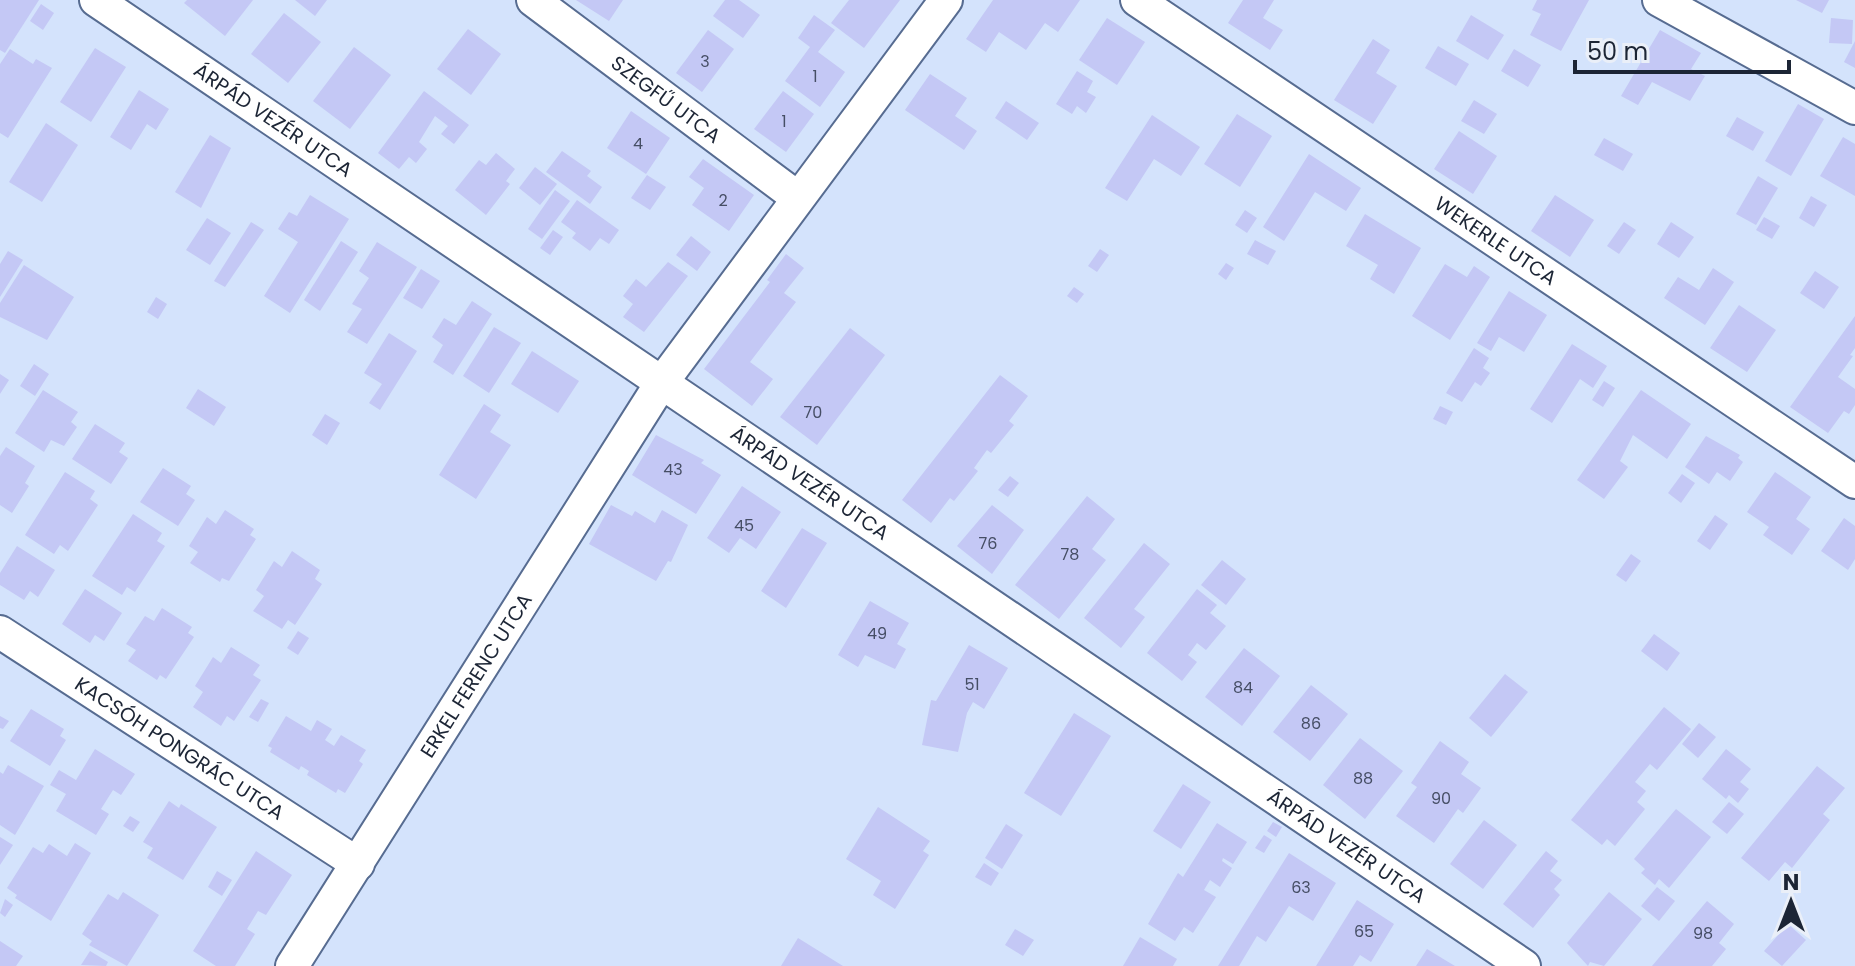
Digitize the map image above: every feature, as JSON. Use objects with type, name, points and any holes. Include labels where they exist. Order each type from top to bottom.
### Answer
[{"type":"street","name":"ÁRPÁD VEZÉR UTCA","points":[[96,0],[660,385],[1524,966]]},
{"type":"street","name":"SZEGFŰ UTCA","points":[[533,0],[798,198]]},
{"type":"street","points":[[660,385],[946,0]]},
{"type":"street","name":"WEKERLE UTCA","points":[[1137,0],[1855,482]]},
{"type":"street","points":[[1659,0],[1855,108]]},
{"type":"street","name":"ERKEL FERENC UTCA","points":[[292,966],[660,385]]},
{"type":"street","name":"KACSÓH PONGRÁC UTCA","points":[[0,632],[358,864]]},
{"type":"building","points":[[0,0],[39,0],[5,53],[0,50]]},
{"type":"building","points":[[187,0],[253,0],[225,36],[184,3]]},
{"type":"building","points":[[295,0],[327,0],[315,16]]},
{"type":"building","points":[[576,0],[623,0],[609,21]]},
{"type":"building","points":[[725,0],[739,0],[760,15],[743,38],[713,16]]},
{"type":"building","points":[[849,0],[900,0],[864,48],[831,23]]},
{"type":"building","points":[[993,0],[1080,0],[1058,32],[1045,23],[1026,50],[999,32],[986,52],[966,39]]},
{"type":"building","points":[[1243,0],[1274,0],[1263,18],[1283,30],[1270,50],[1228,23]]},
{"type":"building","points":[[1537,0],[1589,0],[1561,51],[1530,35],[1541,14],[1532,10]]},
{"type":"building","points":[[1796,0],[1829,0],[1822,13]]},
{"type":"building","points":[[41,4],[54,13],[43,30],[30,21]]},
{"type":"building","points":[[284,13],[321,42],[288,83],[251,54]]},
{"type":"building","points":[[814,15],[835,30],[818,52],[845,72],[820,107],[785,81],[810,47],[798,38]]},
{"type":"building","points":[[1471,15],[1504,35],[1488,60],[1456,41]]},
{"type":"building","points":[[1107,18],[1145,42],[1117,85],[1079,60]]},
{"type":"building","points":[[1831,18],[1853,20],[1852,44],[1829,43]]},
{"type":"building","points":[[468,29],[501,54],[471,95],[437,69]]},
{"type":"building","points":[[708,30],[734,49],[702,92],[676,73]]},
{"type":"building","points":[[1660,30],[1701,53],[1691,69],[1705,76],[1690,101],[1652,82],[1638,105],[1621,96]]},
{"type":"building","points":[[1373,39],[1390,50],[1376,73],[1397,86],[1373,124],[1334,100]]},
{"type":"building","points":[[1855,41],[1855,68],[1844,62]]},
{"type":"building","points":[[1438,46],[1469,64],[1456,86],[1425,68]]},
{"type":"building","points":[[354,47],[391,75],[350,129],[313,101]]},
{"type":"building","points":[[95,48],[126,67],[91,122],[60,102]]},
{"type":"building","points":[[10,49],[33,64],[36,59],[52,68],[8,138],[0,133],[0,64]]},
{"type":"building","points":[[1514,49],[1541,65],[1528,87],[1501,71]]},
{"type":"building","points":[[1077,71],[1093,81],[1087,92],[1096,97],[1086,113],[1077,106],[1072,114],[1056,104]]},
{"type":"building","points":[[930,74],[967,98],[955,116],[977,131],[964,150],[905,110]]},
{"type":"building","points":[[139,90],[169,109],[156,130],[147,124],[131,150],[110,137]]},
{"type":"building","points":[[424,91],[469,125],[454,144],[441,134],[448,126],[435,116],[419,142],[427,149],[416,163],[409,157],[399,169],[378,153]]},
{"type":"building","points":[[783,91],[814,114],[786,152],[754,129]]},
{"type":"building","points":[[1474,100],[1497,114],[1484,134],[1461,121]]},
{"type":"building","points":[[1006,101],[1039,123],[1027,140],[995,118]]},
{"type":"building","points":[[1798,104],[1824,119],[1791,176],[1765,161]]},
{"type":"building","points":[[631,111],[670,138],[646,174],[607,148]]},
{"type":"building","points":[[1237,114],[1272,136],[1240,187],[1204,164]]},
{"type":"building","points":[[1152,115],[1200,147],[1181,176],[1154,159],[1127,201],[1105,188]]},
{"type":"building","points":[[1737,117],[1764,132],[1753,151],[1726,136]]},
{"type":"building","points":[[46,123],[78,145],[42,202],[9,182]]},
{"type":"building","points":[[1459,131],[1497,156],[1473,194],[1434,169]]},
{"type":"building","points":[[210,135],[231,148],[201,208],[175,192]]},
{"type":"building","points":[[1843,137],[1855,144],[1855,196],[1820,176]]},
{"type":"building","points":[[1604,138],[1633,154],[1623,171],[1594,155]]},
{"type":"building","points":[[562,151],[591,171],[587,176],[602,187],[590,204],[546,172]]},
{"type":"building","points":[[496,153],[515,169],[506,181],[510,184],[486,215],[455,190],[479,160],[486,165]]},
{"type":"building","points":[[1309,154],[1361,188],[1346,211],[1315,192],[1284,241],[1263,227]]},
{"type":"building","points":[[703,159],[754,195],[729,231],[692,205],[704,188],[689,177]]},
{"type":"building","points":[[535,167],[557,184],[540,205],[519,188]]},
{"type":"building","points":[[647,175],[666,187],[650,210],[631,198]]},
{"type":"building","points":[[1758,176],[1778,188],[1756,225],[1736,214]]},
{"type":"building","points":[[555,190],[570,201],[542,239],[528,229]]},
{"type":"building","points":[[310,195],[349,219],[290,313],[264,296],[298,242],[278,229],[289,212],[297,216]]},
{"type":"building","points":[[1555,195],[1594,220],[1570,257],[1531,231]]},
{"type":"building","points":[[1811,196],[1827,205],[1814,227],[1799,218]]},
{"type":"building","points":[[577,200],[619,230],[609,244],[600,238],[590,251],[572,238],[576,233],[561,222]]},
{"type":"building","points":[[1245,210],[1257,218],[1247,233],[1235,225]]},
{"type":"building","points":[[1365,214],[1421,248],[1394,294],[1370,279],[1378,265],[1346,246]]},
{"type":"building","points":[[1764,217],[1780,226],[1772,239],[1756,230]]},
{"type":"building","points":[[207,218],[231,233],[210,265],[186,250]]},
{"type":"building","points":[[251,222],[264,230],[225,287],[214,281]]},
{"type":"building","points":[[1624,222],[1636,230],[1619,254],[1607,246]]},
{"type":"building","points":[[1671,222],[1694,237],[1679,258],[1657,244]]},
{"type":"building","points":[[553,230],[563,237],[550,255],[540,248]]},
{"type":"building","points":[[691,236],[711,252],[697,271],[676,255]]},
{"type":"building","points":[[1255,240],[1276,251],[1268,265],[1247,254]]},
{"type":"building","points":[[341,241],[358,252],[320,311],[304,300]]},
{"type":"building","points":[[377,242],[417,267],[367,344],[347,332],[362,309],[352,304],[369,278],[359,271]]},
{"type":"building","points":[[1100,249],[1109,255],[1097,272],[1088,266]]},
{"type":"building","points":[[8,251],[23,260],[0,297],[0,264]]},
{"type":"building","points":[[786,254],[804,268],[784,293],[796,302],[750,362],[773,379],[752,406],[704,369],[770,282],[767,280]]},
{"type":"building","points":[[668,262],[688,276],[644,332],[623,317],[633,304],[623,296],[636,279],[646,287]]},
{"type":"building","points":[[1226,263],[1234,268],[1226,280],[1218,274]]},
{"type":"building","points":[[1445,264],[1467,277],[1474,266],[1490,277],[1450,340],[1412,316]]},
{"type":"building","points":[[24,265],[74,297],[47,340],[0,317],[0,303]]},
{"type":"building","points":[[1713,268],[1734,282],[1705,325],[1664,298],[1678,277],[1699,290]]},
{"type":"building","points":[[421,269],[440,281],[422,309],[403,298]]},
{"type":"building","points":[[1815,271],[1839,287],[1824,309],[1800,293]]},
{"type":"building","points":[[1074,287],[1084,294],[1077,303],[1067,296]]},
{"type":"building","points":[[1509,291],[1547,315],[1524,352],[1499,337],[1491,351],[1477,343]]},
{"type":"building","points":[[156,297],[167,304],[158,319],[147,312]]},
{"type":"building","points":[[472,301],[492,314],[453,375],[433,362],[443,345],[432,337],[444,318],[456,325]]},
{"type":"building","points":[[1739,305],[1776,330],[1747,372],[1710,348]]},
{"type":"building","points":[[1855,316],[1855,348],[1850,355],[1853,356],[1838,377],[1855,389],[1855,405],[1849,414],[1844,411],[1828,433],[1790,407]]},
{"type":"building","points":[[494,327],[521,343],[489,393],[463,376]]},
{"type":"building","points":[[850,328],[885,355],[817,445],[780,417]]},
{"type":"building","points":[[389,333],[417,351],[380,410],[369,403],[382,384],[364,373]]},
{"type":"building","points":[[1572,344],[1607,366],[1593,388],[1580,379],[1552,423],[1530,409]]},
{"type":"building","points":[[1474,348],[1489,358],[1483,368],[1490,373],[1481,386],[1475,382],[1462,402],[1446,393]]},
{"type":"building","points":[[532,351],[579,381],[558,413],[511,384]]},
{"type":"building","points":[[34,364],[49,374],[35,396],[20,386]]},
{"type":"building","points":[[0,374],[9,380],[0,394]]},
{"type":"building","points":[[1000,375],[1028,396],[1009,421],[1014,425],[991,453],[987,450],[974,468],[978,471],[954,501],[950,498],[931,523],[902,500]]},
{"type":"building","points":[[1604,381],[1615,388],[1603,407],[1592,400]]},
{"type":"building","points":[[198,389],[226,407],[214,426],[186,408]]},
{"type":"building","points":[[43,390],[78,412],[71,422],[77,427],[64,446],[51,440],[44,452],[15,433]]},
{"type":"building","points":[[1641,390],[1691,424],[1667,459],[1633,435],[1620,461],[1628,467],[1604,499],[1577,480]]},
{"type":"building","points":[[484,404],[501,415],[490,432],[511,445],[476,499],[439,475]]},
{"type":"building","points":[[1440,406],[1453,412],[1446,425],[1433,419]]},
{"type":"building","points":[[325,414],[340,423],[327,445],[312,435]]},
{"type":"building","points":[[95,424],[125,443],[119,452],[128,458],[111,484],[72,459]]},
{"type":"building","points":[[656,435],[704,460],[701,463],[721,475],[696,514],[632,475]]},
{"type":"building","points":[[1706,436],[1740,455],[1738,458],[1743,462],[1730,481],[1717,472],[1709,484],[1685,467]]},
{"type":"building","points":[[6,447],[35,466],[25,483],[29,486],[12,513],[0,505],[0,456]]},
{"type":"building","points":[[163,468],[191,486],[186,494],[195,500],[178,526],[140,502]]},
{"type":"building","points":[[65,472],[95,491],[90,499],[98,505],[68,551],[60,545],[54,554],[25,535]]},
{"type":"building","points":[[1775,472],[1811,497],[1796,519],[1810,529],[1792,555],[1763,535],[1769,527],[1747,512]]},
{"type":"building","points":[[1682,474],[1695,483],[1681,503],[1668,493]]},
{"type":"building","points":[[1010,476],[1019,483],[1008,497],[998,490]]},
{"type":"building","points":[[742,486],[781,512],[756,549],[740,538],[729,553],[707,538]]},
{"type":"building","points":[[1087,496],[1115,519],[1092,549],[1106,560],[1059,619],[1015,585]]},
{"type":"building","points":[[611,505],[632,516],[635,511],[655,523],[662,510],[688,525],[671,562],[668,561],[656,581],[589,544]]},
{"type":"building","points":[[992,505],[1024,530],[992,574],[957,546]]},
{"type":"building","points":[[225,510],[254,529],[250,535],[256,539],[229,581],[222,578],[220,582],[190,563],[198,552],[189,546],[207,517],[216,524]]},
{"type":"building","points":[[133,514],[162,533],[157,541],[165,546],[135,592],[127,587],[122,595],[92,576]]},
{"type":"building","points":[[1715,515],[1728,524],[1710,550],[1697,541]]},
{"type":"building","points":[[1844,518],[1855,526],[1855,559],[1848,570],[1821,551]]},
{"type":"building","points":[[802,528],[827,543],[786,608],[761,591]]},
{"type":"building","points":[[1144,543],[1170,564],[1134,609],[1145,617],[1121,648],[1084,618]]},
{"type":"building","points":[[17,546],[55,570],[38,597],[30,591],[24,600],[0,585],[0,573]]},
{"type":"building","points":[[292,551],[320,570],[315,579],[322,584],[295,625],[288,620],[282,629],[253,611],[264,596],[256,590],[274,561],[282,567]]},
{"type":"building","points":[[1631,554],[1641,561],[1626,582],[1616,575]]},
{"type":"building","points":[[1222,560],[1246,579],[1226,605],[1201,585]]},
{"type":"building","points":[[85,589],[122,613],[104,641],[95,635],[90,643],[62,624]]},
{"type":"building","points":[[1197,589],[1217,605],[1210,613],[1226,626],[1206,650],[1197,643],[1188,655],[1197,662],[1182,681],[1147,653]]},
{"type":"building","points":[[870,601],[909,623],[897,644],[906,649],[895,669],[865,655],[858,667],[838,655]]},
{"type":"building","points":[[162,608],[192,627],[188,633],[194,637],[166,679],[160,675],[157,680],[128,661],[136,650],[126,644],[145,616],[154,621]]},
{"type":"building","points":[[298,631],[309,638],[298,655],[287,648]]},
{"type":"building","points":[[1654,634],[1680,653],[1667,671],[1641,651]]},
{"type":"building","points":[[969,645],[1008,668],[984,709],[973,702],[967,713],[958,752],[922,745],[931,700],[936,701]]},
{"type":"building","points":[[231,647],[260,665],[253,675],[261,680],[234,721],[227,716],[221,726],[193,707],[203,692],[195,686],[213,657],[221,663]]},
{"type":"building","points":[[1244,648],[1280,676],[1242,726],[1205,697]]},
{"type":"building","points":[[1505,674],[1528,692],[1491,737],[1469,718]]},
{"type":"building","points":[[1311,685],[1348,714],[1310,761],[1273,732]]},
{"type":"building","points":[[261,699],[269,703],[258,722],[249,717]]},
{"type":"building","points":[[1664,707],[1691,729],[1657,770],[1650,764],[1635,782],[1646,791],[1637,802],[1645,809],[1615,846],[1607,839],[1602,845],[1571,820]]},
{"type":"building","points":[[31,709],[64,729],[60,736],[66,740],[50,766],[10,741]]},
{"type":"building","points":[[1074,713],[1111,736],[1061,816],[1024,793]]},
{"type":"building","points":[[0,716],[9,721],[3,729],[0,728]]},
{"type":"building","points":[[286,716],[311,731],[317,720],[332,729],[325,740],[334,746],[341,735],[366,750],[359,761],[363,764],[345,793],[338,789],[336,793],[307,775],[309,771],[301,766],[299,770],[270,752],[272,748],[268,746]]},
{"type":"building","points":[[1699,723],[1716,737],[1698,758],[1682,744]]},
{"type":"building","points":[[1360,738],[1403,771],[1365,819],[1323,785]]},
{"type":"building","points":[[1440,741],[1469,762],[1461,774],[1481,788],[1463,813],[1458,809],[1434,843],[1396,816],[1417,787],[1411,783]]},
{"type":"building","points":[[95,749],[135,774],[121,795],[113,790],[101,809],[109,814],[96,835],[56,811],[66,794],[50,785],[59,770],[76,780]]},
{"type":"building","points":[[1726,749],[1751,769],[1740,782],[1749,789],[1738,803],[1729,795],[1726,799],[1702,779]]},
{"type":"building","points":[[8,765],[44,786],[15,835],[0,825],[0,772],[3,774]]},
{"type":"building","points":[[1817,766],[1845,788],[1823,814],[1830,820],[1792,868],[1785,862],[1769,881],[1741,858]]},
{"type":"building","points":[[1183,784],[1211,802],[1181,849],[1153,831]]},
{"type":"building","points":[[169,801],[179,808],[181,804],[217,827],[183,880],[147,858],[153,848],[143,842]]},
{"type":"building","points":[[1729,802],[1744,814],[1727,834],[1712,822]]},
{"type":"building","points":[[878,807],[930,841],[923,851],[929,855],[895,909],[873,895],[881,881],[846,859]]},
{"type":"building","points":[[1676,809],[1711,837],[1669,888],[1659,879],[1655,885],[1641,873],[1645,869],[1634,859]]},
{"type":"building","points":[[130,816],[140,822],[133,832],[123,826]]},
{"type":"building","points":[[1484,820],[1517,845],[1483,889],[1450,864]]},
{"type":"building","points":[[1273,822],[1282,827],[1276,837],[1267,831]]},
{"type":"building","points":[[1217,823],[1247,842],[1233,864],[1223,858],[1222,861],[1232,868],[1220,887],[1210,880],[1204,890],[1216,897],[1193,933],[1184,927],[1175,941],[1148,924],[1178,873],[1183,877]]},
{"type":"building","points":[[1006,824],[1023,835],[1002,869],[985,858]]},
{"type":"building","points":[[1264,835],[1272,840],[1264,853],[1255,848]]},
{"type":"building","points":[[0,837],[13,845],[0,865]]},
{"type":"building","points":[[75,843],[91,853],[51,921],[15,898],[17,895],[7,888],[33,847],[43,853],[49,844],[67,856]]},
{"type":"building","points":[[256,851],[292,875],[266,915],[258,911],[247,929],[255,934],[235,966],[216,966],[193,951]]},
{"type":"building","points":[[1546,851],[1558,861],[1550,871],[1562,880],[1554,889],[1560,895],[1533,928],[1503,904]]},
{"type":"building","points":[[1289,853],[1336,883],[1313,921],[1289,906],[1266,942],[1257,936],[1239,966],[1218,966]]},
{"type":"building","points":[[984,863],[999,873],[991,886],[975,877]]},
{"type":"building","points":[[217,871],[232,880],[222,896],[208,887]]},
{"type":"building","points":[[1657,887],[1675,901],[1659,921],[1641,906]]},
{"type":"building","points":[[123,892],[159,915],[127,966],[89,945],[92,941],[82,934],[108,894],[118,900]]},
{"type":"building","points":[[1609,892],[1642,919],[1604,966],[1590,962],[1588,966],[1567,943]]},
{"type":"building","points":[[5,899],[13,905],[5,917],[0,913]]},
{"type":"building","points":[[1357,900],[1394,924],[1371,962],[1360,955],[1353,966],[1316,966]]},
{"type":"building","points":[[1707,901],[1734,924],[1719,943],[1726,949],[1712,966],[1652,966]]},
{"type":"building","points":[[1788,924],[1806,940],[1782,966],[1764,951]]},
{"type":"building","points":[[1015,929],[1034,940],[1023,956],[1005,945]]},
{"type":"building","points":[[1140,937],[1177,959],[1173,966],[1123,966]]},
{"type":"building","points":[[798,938],[843,966],[781,966]]},
{"type":"building","points":[[0,941],[23,956],[16,966],[0,966]]},
{"type":"building","points":[[1427,949],[1445,960],[1455,966],[1416,966]]},
{"type":"building","points":[[90,951],[108,962],[106,966],[81,965]]}]
